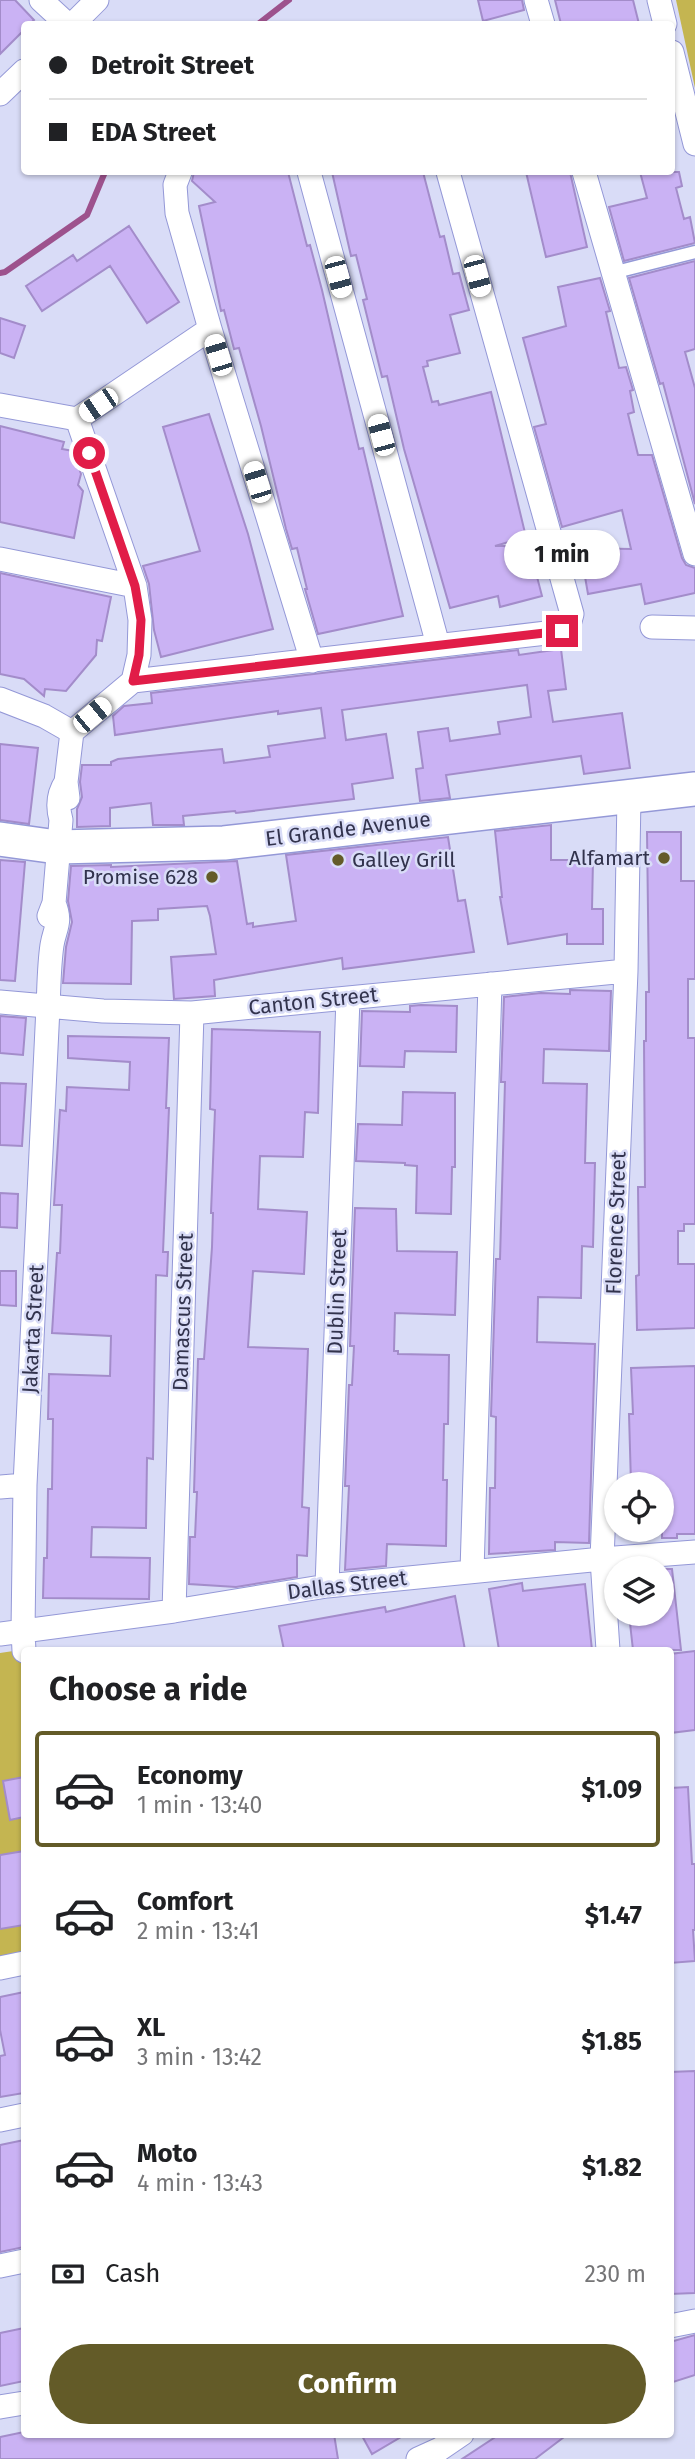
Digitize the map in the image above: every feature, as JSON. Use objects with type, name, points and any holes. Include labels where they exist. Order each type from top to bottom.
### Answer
[{"type":"street","points":[[41,0],[64,21]]},
{"type":"street","points":[[76,21],[97,0]]},
{"type":"street","points":[[537,0],[542,21]]},
{"type":"street","points":[[659,0],[664,21]]},
{"type":"street","points":[[675,64],[695,144]]},
{"type":"street","points":[[0,94],[21,74]]},
{"type":"street","points":[[179,175],[175,185],[177,213],[312,661]]},
{"type":"street","points":[[310,175],[438,645]]},
{"type":"street","points":[[0,699],[44,716],[72,732],[133,681],[555,632],[568,628],[572,614],[449,175]]},
{"type":"street","points":[[585,175],[695,554]]},
{"type":"street","points":[[0,405],[77,418],[210,329]]},
{"type":"street","points":[[77,418],[135,586],[141,620],[139,655],[133,681]]},
{"type":"street","points":[[0,559],[135,586]]},
{"type":"street","points":[[652,627],[695,628]]},
{"type":"street","name":"Jakarta Street","points":[[16,1639],[52,943],[48,933],[50,912],[54,903],[59,833],[69,793],[66,782],[72,732]]},
{"type":"street","name":"El Grande Avenue","points":[[0,839],[59,833],[224,844],[695,789]]},
{"type":"street","name":"Florence Street","points":[[608,1647],[602,1559],[626,971],[629,796]]},
{"type":"street","name":"Canton Street","points":[[0,1002],[48,1007],[192,1013],[626,971]]},
{"type":"street","points":[[472,1571],[490,984]]},
{"type":"street","name":"Dublin Street","points":[[327,1586],[348,998]]},
{"type":"street","name":"Damascus Street","points":[[174,1611],[192,1013]]},
{"type":"street","points":[[0,1487],[25,1485]]},
{"type":"street","name":"Dallas Street","points":[[16,1639],[327,1586],[695,1552]]},
{"type":"street","points":[[0,1968],[21,1964]]},
{"type":"street","points":[[0,2120],[21,2116]]},
{"type":"street","points":[[0,2266],[21,2262]]},
{"type":"street","points":[[674,2325],[695,2321]]},
{"type":"street","points":[[0,2407],[21,2404]]},
{"type":"street","points":[[418,2459],[456,2438]]},
{"type":"lane","points":[[612,273],[695,252]]},
{"type":"shaded area","points":[[676,0],[695,0],[695,88]]},
{"type":"shaded area","points":[[20,1650],[21,1655],[21,1957],[0,1960],[0,1653]]},
{"type":"building","points":[[0,0],[15,0],[34,20],[21,21],[21,33],[0,54]]},
{"type":"building","points":[[478,0],[522,0],[524,10],[483,21]]},
{"type":"building","points":[[555,0],[633,0],[638,21],[560,21]]},
{"type":"building","points":[[675,172],[679,172],[682,186],[676,188],[684,219],[690,217],[695,243],[624,261],[609,207],[647,198],[641,175],[675,175]]},
{"type":"building","points":[[193,175],[289,175],[307,246],[310,245],[322,290],[359,449],[363,448],[403,616],[318,634],[297,548],[292,549],[286,529],[239,348],[234,349],[224,310],[221,311],[199,206],[215,202],[192,181]]},
{"type":"building","points":[[333,175],[424,175],[440,237],[444,236],[453,274],[459,273],[469,310],[450,315],[460,353],[427,361],[428,366],[423,367],[432,402],[438,401],[439,405],[491,392],[526,537],[495,546],[529,546],[542,596],[500,607],[498,596],[450,608],[404,449],[387,376],[382,377],[363,300],[367,299],[356,255],[351,256]]},
{"type":"building","points":[[527,175],[571,175],[587,247],[546,257]]},
{"type":"building","points":[[129,226],[179,302],[147,323],[110,266],[42,311],[26,286],[73,255],[77,261]]},
{"type":"building","points":[[695,261],[695,349],[685,352],[695,388],[695,504],[663,383],[660,384],[629,278]]},
{"type":"building","points":[[600,278],[610,311],[606,312],[619,368],[626,367],[633,390],[630,391],[634,412],[628,414],[638,455],[652,455],[682,558],[686,565],[695,568],[695,593],[645,604],[641,584],[588,594],[580,548],[631,549],[622,510],[562,527],[534,427],[546,424],[523,338],[566,326],[558,287]]},
{"type":"building","points":[[0,318],[25,326],[14,358],[0,353]]},
{"type":"building","points":[[209,414],[248,534],[273,629],[161,657],[154,630],[149,584],[143,566],[200,551],[163,427]]},
{"type":"building","points":[[0,426],[64,442],[62,449],[73,451],[81,474],[78,485],[83,491],[74,538],[0,522]]},
{"type":"building","points":[[0,573],[111,597],[102,641],[97,640],[96,655],[66,691],[45,689],[44,696],[24,679],[0,674]]},
{"type":"building","points":[[561,649],[566,689],[548,691],[553,722],[622,713],[630,768],[584,774],[581,756],[446,775],[450,798],[420,801],[416,769],[423,768],[418,732],[448,728],[450,741],[500,734],[498,722],[531,717],[527,685],[342,710],[346,740],[386,734],[393,778],[352,784],[354,799],[236,813],[183,816],[184,825],[153,825],[151,803],[110,808],[110,826],[77,827],[77,809],[82,797],[82,765],[111,765],[111,762],[118,759],[222,749],[224,763],[270,757],[268,746],[325,738],[321,708],[278,714],[278,711],[115,735],[113,716],[124,706],[152,703],[151,693],[518,650],[519,655]]},
{"type":"building","points":[[0,744],[38,748],[29,824],[0,820]]},
{"type":"building","points":[[551,825],[551,860],[593,860],[592,909],[603,909],[603,944],[567,944],[567,934],[508,944],[500,897],[495,831]]},
{"type":"building","points":[[647,832],[681,832],[681,881],[695,881],[695,979],[688,979],[688,1038],[695,1038],[695,1224],[684,1224],[684,1231],[678,1231],[678,1264],[695,1264],[695,1328],[637,1330],[638,1187],[645,1187],[644,1041],[646,992],[649,992]]},
{"type":"building","points":[[448,837],[458,901],[465,900],[474,952],[343,969],[342,958],[214,980],[215,996],[174,999],[171,957],[216,954],[210,916],[207,906],[158,909],[158,920],[132,921],[131,984],[63,983],[66,947],[72,922],[68,901],[71,866],[111,867],[237,861],[247,924],[253,923],[253,927],[296,921],[286,855]]},
{"type":"building","points":[[0,860],[25,862],[15,981],[0,980]]},
{"type":"building","points":[[570,990],[611,991],[609,1051],[544,1049],[543,1083],[587,1084],[585,1163],[595,1163],[593,1247],[582,1246],[581,1298],[538,1297],[537,1342],[595,1344],[589,1543],[555,1542],[555,1550],[489,1554],[490,1488],[495,1488],[496,1417],[491,1416],[496,1259],[500,1259],[505,1082],[501,1082],[504,997],[541,993],[570,994]]},
{"type":"building","points":[[410,1006],[457,1006],[456,1052],[405,1051],[404,1067],[360,1066],[362,1011],[410,1012]]},
{"type":"building","points":[[0,1016],[26,1018],[23,1055],[0,1053]]},
{"type":"building","points":[[212,1029],[320,1032],[318,1113],[305,1112],[303,1157],[260,1156],[258,1209],[307,1212],[304,1274],[253,1271],[248,1347],[308,1349],[302,1507],[309,1508],[307,1556],[297,1555],[297,1577],[236,1587],[189,1584],[190,1537],[195,1537],[197,1492],[194,1492],[198,1359],[204,1359],[212,1247],[215,1110],[210,1109]]},
{"type":"building","points":[[68,1036],[169,1038],[163,1252],[168,1252],[167,1276],[156,1275],[153,1459],[147,1458],[146,1528],[92,1527],[91,1557],[150,1558],[149,1599],[43,1598],[44,1558],[47,1558],[48,1489],[52,1489],[53,1419],[48,1419],[49,1374],[110,1376],[111,1336],[52,1333],[62,1205],[54,1205],[60,1110],[66,1111],[67,1087],[129,1090],[130,1062],[68,1058]]},
{"type":"building","points":[[0,1083],[26,1084],[22,1146],[0,1145]]},
{"type":"building","points":[[403,1092],[455,1093],[455,1167],[452,1167],[451,1214],[416,1213],[417,1166],[356,1161],[358,1124],[402,1125]]},
{"type":"building","points":[[0,1193],[18,1194],[17,1228],[0,1227]]},
{"type":"building","points":[[355,1208],[396,1209],[397,1251],[457,1252],[455,1315],[395,1313],[394,1351],[398,1351],[398,1354],[449,1355],[448,1424],[444,1424],[443,1480],[447,1480],[446,1546],[387,1544],[386,1566],[345,1570],[349,1486],[345,1486],[349,1385],[352,1385],[354,1346],[350,1346]]},
{"type":"building","points":[[0,1271],[16,1271],[16,1306],[0,1305]]},
{"type":"building","points":[[695,1366],[695,1534],[677,1534],[677,1538],[674,1538],[674,1472],[631,1472],[629,1414],[633,1414],[631,1368]]},
{"type":"building","points":[[522,1583],[523,1591],[585,1584],[592,1647],[499,1647],[489,1589]]},
{"type":"building","points":[[674,1587],[681,1650],[674,1650],[674,1647],[633,1647],[630,1626],[674,1626]]},
{"type":"building","points":[[455,1596],[464,1647],[283,1647],[279,1626],[385,1607],[386,1612]]},
{"type":"building","points":[[695,1651],[695,1730],[674,1733],[674,1654]]},
{"type":"building","points":[[21,1778],[21,1818],[10,1820],[3,1781]]},
{"type":"building","points":[[688,1787],[692,1864],[695,1864],[695,1961],[674,1963],[674,1788]]},
{"type":"building","points":[[21,1852],[21,1926],[0,1929],[0,1855]]},
{"type":"building","points":[[21,1993],[21,2094],[0,2097],[0,2056],[5,2055],[0,2030],[0,1997]]},
{"type":"building","points":[[695,2071],[695,2293],[674,2294],[674,2072]]},
{"type":"building","points":[[21,2141],[21,2248],[0,2252],[0,2145]]},
{"type":"building","points":[[21,2329],[21,2382],[0,2386],[0,2333]]},
{"type":"building","points":[[695,2335],[695,2375],[674,2382],[674,2341]]},
{"type":"building","points":[[21,2433],[21,2438],[335,2438],[338,2459],[0,2459],[0,2437]]},
{"type":"building","points":[[363,2438],[399,2438],[372,2454]]},
{"type":"building","points":[[494,2438],[563,2438],[535,2459],[462,2459]]},
{"type":"waterway","points":[[262,21],[289,0]]},
{"type":"waterway","points":[[0,273],[87,215],[104,175]]},
{"type":"place","name":"Alfamart","points":[[664,858]]},
{"type":"place","name":"Galley Grill","points":[[338,860]]},
{"type":"place","name":"Promise 628","points":[[212,877]]},
{"type":"route","points":[[89,453],[135,586],[141,620],[139,655],[133,681],[562,631]]}]
